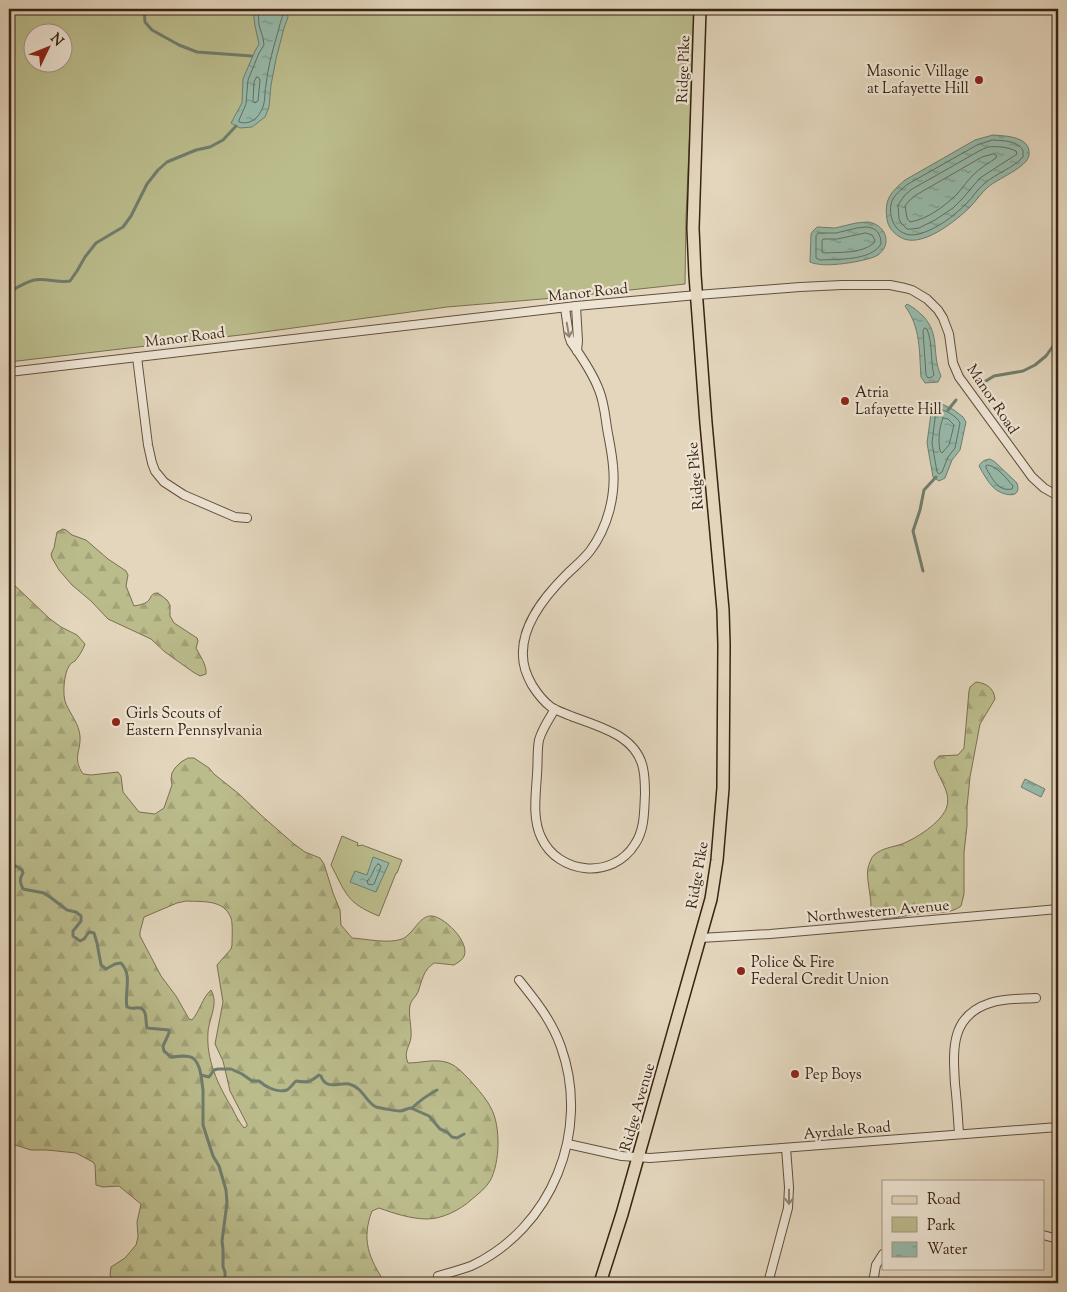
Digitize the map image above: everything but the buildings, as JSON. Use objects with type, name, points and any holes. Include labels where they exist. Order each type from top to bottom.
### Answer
[{"type":"main road","name":"Ridge Pike","points":[[700,9],[693,228],[696,295],[723,610],[724,645],[723,788],[718,860],[711,899],[700,938]]},
{"type":"main road","name":"Ridge Avenue","points":[[600,1283],[614,1241],[700,938]]},
{"type":"street","name":"Manor Road","points":[[9,372],[576,306],[800,287],[880,284],[905,288],[920,294],[943,318],[949,334],[953,363],[963,383],[1032,477],[1044,488],[1058,496]]},
{"type":"street","points":[[576,306],[577,351]]},
{"type":"street","points":[[555,709],[541,734],[538,746],[536,816],[538,831],[545,846],[563,862],[585,868],[607,866],[627,854],[637,841],[640,833],[644,816],[645,782],[643,766],[636,751],[623,738],[609,730],[555,709],[545,702],[534,689],[526,672],[523,657],[524,639],[530,624],[547,596],[594,545],[607,517],[613,487],[612,459],[602,397],[597,385],[571,342],[565,308]]},
{"type":"street","points":[[137,357],[148,445],[155,471],[164,482],[184,495],[229,515],[247,518]]},
{"type":"street","name":"Northwestern Avenue","points":[[700,938],[770,934],[1058,909]]},
{"type":"street","points":[[438,1276],[463,1269],[486,1258],[512,1239],[523,1228],[540,1208],[551,1189],[562,1165],[568,1144],[571,1128],[572,1100],[562,1047],[543,1010],[519,980]]},
{"type":"street","points":[[959,1134],[953,1057],[955,1042],[960,1028],[967,1017],[985,1005],[999,1001],[1036,998]]},
{"type":"street","name":"Ayrdale Road","points":[[568,1144],[622,1156],[663,1158],[1058,1127]]},
{"type":"street","points":[[768,1283],[788,1208],[786,1148]]},
{"type":"street","points":[[1044,1235],[1058,1238]]},
{"type":"street","points":[[873,1283],[876,1265],[882,1256]]},
{"type":"green space","points":[[9,9],[695,9],[685,284],[447,307],[249,334],[9,362]]},
{"type":"green space","points":[[63,529],[72,535],[86,540],[108,559],[126,571],[128,575],[126,586],[134,606],[146,602],[156,593],[167,600],[170,605],[170,616],[174,623],[197,638],[196,648],[204,664],[206,674],[200,676],[165,652],[151,639],[108,619],[72,585],[59,570],[51,554],[57,532]]},
{"type":"green space","points":[[9,580],[50,619],[77,635],[85,644],[78,657],[67,670],[64,690],[66,704],[80,736],[77,759],[83,774],[118,772],[121,776],[123,792],[139,812],[155,814],[164,808],[172,785],[172,773],[175,768],[188,758],[194,758],[209,768],[294,844],[305,852],[320,858],[324,864],[340,910],[341,925],[352,938],[384,941],[402,939],[427,916],[438,918],[445,922],[458,934],[465,949],[464,956],[454,965],[434,963],[430,966],[425,972],[418,992],[411,1003],[409,1013],[411,1037],[406,1052],[407,1059],[408,1063],[442,1061],[453,1065],[462,1072],[482,1094],[491,1108],[498,1134],[498,1144],[496,1165],[490,1181],[467,1204],[445,1216],[421,1219],[379,1208],[372,1211],[367,1231],[368,1248],[385,1283],[114,1283],[110,1275],[111,1267],[125,1258],[136,1245],[138,1237],[137,1222],[141,1204],[119,1186],[103,1187],[96,1185],[95,1165],[76,1153],[31,1150],[9,1143]],"holes":[[[186,901],[212,903],[223,907],[228,912],[232,921],[231,949],[217,965],[223,1002],[215,1044],[223,1061],[230,1091],[247,1124],[244,1128],[222,1090],[211,1062],[208,1042],[208,1032],[214,1006],[211,990],[192,1020],[189,1019],[176,996],[161,976],[140,936],[144,917]]]},
{"type":"green space","points":[[976,682],[989,687],[995,699],[980,724],[970,777],[964,852],[964,894],[961,906],[946,912],[890,918],[877,916],[871,906],[868,877],[870,861],[880,851],[902,844],[921,834],[939,820],[946,809],[948,803],[946,791],[934,762],[939,756],[958,755],[964,748],[969,691],[970,687]]},
{"type":"green space","points":[[342,836],[358,843],[357,846],[362,845],[402,860],[379,916],[353,902],[344,890],[331,865]]},
{"type":"water","points":[[253,9],[287,9],[288,17],[276,59],[269,107],[265,117],[252,127],[240,128],[231,123],[242,103],[243,79],[259,44]]},
{"type":"water","points":[[993,135],[1016,138],[1026,144],[1029,149],[1029,155],[1023,164],[988,187],[964,213],[937,232],[917,240],[908,240],[893,232],[886,212],[890,196],[896,188],[905,180],[975,140]]},
{"type":"water","points":[[867,222],[878,226],[885,234],[885,245],[878,255],[839,264],[823,265],[810,262],[811,234],[817,227],[835,228]]},
{"type":"water","points":[[907,304],[923,316],[932,330],[936,360],[941,376],[938,382],[925,383],[921,377],[917,331],[905,306]]},
{"type":"water","points":[[938,402],[954,410],[966,422],[960,450],[952,460],[945,478],[939,481],[933,477],[927,443],[932,406]]},
{"type":"water","points":[[990,459],[1017,483],[1017,492],[1010,495],[1005,494],[996,490],[991,485],[979,466],[983,461]]},
{"type":"water","points":[[1025,779],[1045,789],[1041,797],[1021,787]]},
{"type":"water","points":[[373,857],[389,863],[376,892],[350,882],[355,871],[367,875]]},
{"type":"waterway","points":[[144,9],[145,22],[152,30],[179,45],[197,52],[252,56]]},
{"type":"waterway","points":[[9,292],[34,280],[70,281],[96,243],[123,227],[131,216],[147,184],[158,170],[167,162],[196,150],[210,147],[223,140],[236,126]]},
{"type":"waterway","points":[[981,384],[994,376],[1023,371],[1035,365],[1046,356],[1058,339]]},
{"type":"waterway","points":[[948,410],[956,400]]},
{"type":"waterway","points":[[923,571],[913,531],[924,490],[936,477]]},
{"type":"waterway","points":[[9,869],[16,866],[22,870],[23,873],[20,881],[23,889],[44,893],[67,910],[76,912],[81,916],[81,921],[73,931],[73,936],[80,941],[89,932],[94,933],[101,965],[106,969],[121,963],[125,968],[127,973],[127,1007],[143,1009],[147,1028],[169,1030],[163,1046],[164,1051],[171,1057],[192,1057],[197,1063],[201,1075],[209,1077],[214,1070],[231,1069],[252,1081],[259,1081],[279,1091],[287,1090],[296,1081],[309,1081],[319,1075],[323,1081],[330,1085],[349,1084],[354,1086],[376,1107],[400,1111],[411,1108],[429,1116],[440,1129],[452,1137],[457,1138],[464,1134]]},
{"type":"waterway","points":[[201,1075],[203,1125],[226,1190],[227,1203],[222,1241],[225,1283]]},
{"type":"waterway","points":[[412,1108],[437,1090]]},
{"type":"place","name":"Masonic Village at Lafayette Hill","points":[[979,80]]},
{"type":"place","name":"Atria Lafayette Hill","points":[[845,401]]},
{"type":"place","name":"Girls Scouts of Eastern Pennsylvania","points":[[116,722]]},
{"type":"place","name":"Police & Fire Federal Credit Union","points":[[741,971]]},
{"type":"place","name":"Pep Boys","points":[[795,1074]]}]
